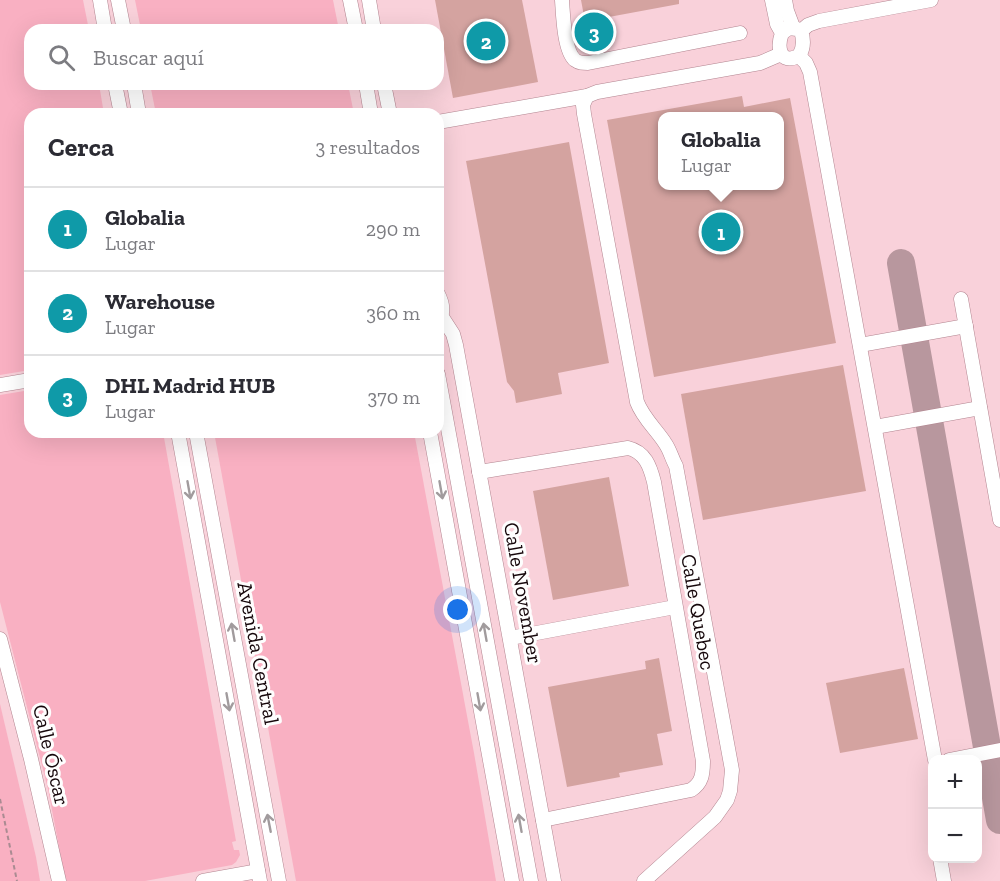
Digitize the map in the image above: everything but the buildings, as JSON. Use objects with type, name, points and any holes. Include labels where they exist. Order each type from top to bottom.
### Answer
[{"type":"street","points":[[100,0],[104,24]]},
{"type":"street","points":[[118,0],[123,24]]},
{"type":"street","points":[[350,0],[355,24]]},
{"type":"street","points":[[369,0],[373,24]]},
{"type":"street","points":[[562,0],[567,45],[572,58],[579,63],[740,33]]},
{"type":"street","points":[[772,0],[777,24],[792,30]]},
{"type":"street","points":[[785,0],[792,30],[804,44],[799,56],[789,59],[784,58],[781,54],[779,45],[792,30],[819,21],[895,3],[931,0]]},
{"type":"street","points":[[849,0],[852,15]]},
{"type":"street","points":[[444,121],[760,63],[781,54]]},
{"type":"street","points":[[799,56],[806,63],[810,72],[934,755]]},
{"type":"street","points":[[116,90],[120,108]]},
{"type":"street","points":[[135,90],[138,108]]},
{"type":"street","points":[[367,90],[370,108]]},
{"type":"street","points":[[385,90],[389,108]]},
{"type":"street","points":[[586,96],[583,105],[584,114],[637,402],[641,411],[666,444],[676,466],[732,770],[727,800],[715,818],[645,881]]},
{"type":"street","points":[[961,300],[1000,520]]},
{"type":"street","name":"Calle November","points":[[444,325],[453,334],[456,345],[554,881]]},
{"type":"street","points":[[860,345],[966,326]]},
{"type":"street","points":[[0,385],[24,381]]},
{"type":"street","name":"Calle November","points":[[444,407],[531,881]]},
{"type":"street","points":[[875,427],[980,408]]},
{"type":"street","name":"Avenida Central","points":[[179,438],[259,876]]},
{"type":"street","name":"Avenida Central","points":[[197,438],[279,881]]},
{"type":"street","points":[[431,438],[512,881]]},
{"type":"street","name":"Calle Quebec","points":[[479,472],[628,448],[642,454],[651,470],[703,761],[701,780],[691,790],[543,820]]},
{"type":"street","points":[[510,638],[675,607]]},
{"type":"street","name":"Calle Óscar","points":[[0,639],[32,762],[58,881]]},
{"type":"street","points":[[972,755],[1000,750]]},
{"type":"street","points":[[941,863],[944,881]]},
{"type":"street","points":[[203,881],[259,876]]},
{"type":"path","points":[[0,799],[17,881]]},
{"type":"shaded area","points":[[0,0],[83,0],[88,24],[24,24],[24,90],[100,90],[103,108],[24,108],[24,371],[0,375]]},
{"type":"shaded area","points":[[135,0],[333,0],[338,24],[140,24]]},
{"type":"shaded area","points":[[151,90],[349,90],[353,108],[155,108]]},
{"type":"shaded area","points":[[24,391],[24,438],[164,438],[236,841],[232,842],[234,850],[239,850],[240,855],[232,865],[145,881],[67,881],[48,789],[0,602],[0,395]]},
{"type":"shaded area","points":[[215,438],[415,438],[496,881],[296,881]]},
{"type":"shaded area","points":[[0,704],[36,857],[40,881],[0,881]]},
{"type":"taxiway","points":[[901,263],[1000,820]]},
{"type":"place","name":"DHL Madrid HUB","points":[[594,32]]},
{"type":"place","name":"Warehouse","points":[[486,41]]},
{"type":"place","name":"Globalia","points":[[721,232]]}]
